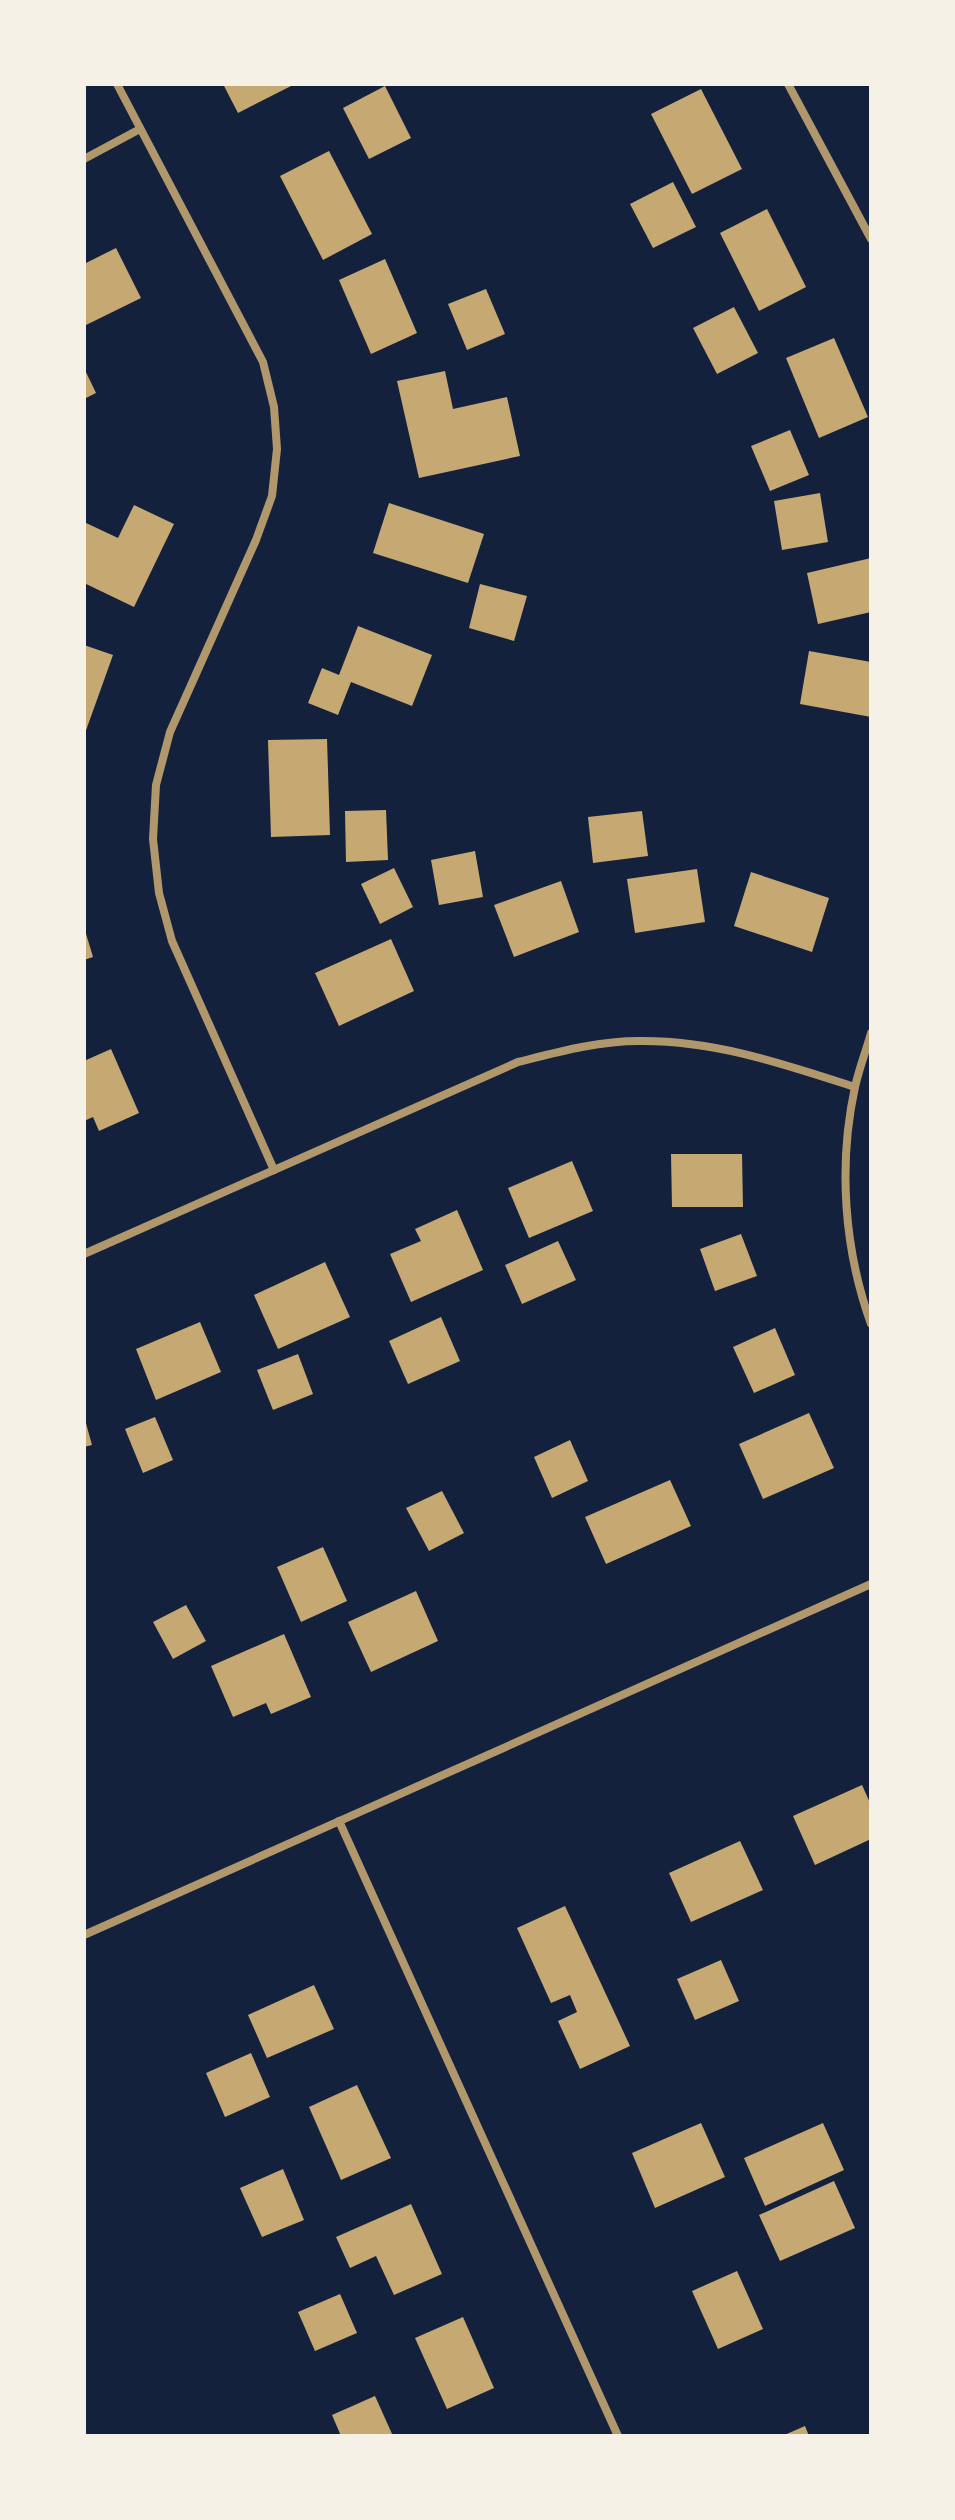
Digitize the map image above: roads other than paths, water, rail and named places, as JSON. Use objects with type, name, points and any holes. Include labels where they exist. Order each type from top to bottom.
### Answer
[{"type":"street","points":[[117,84],[263,362],[274,407],[277,449],[272,496],[256,540],[170,732],[156,785],[153,839],[159,893],[172,941],[274,1170]]},
{"type":"street","points":[[788,84],[871,239]]},
{"type":"street","points":[[84,159],[140,129]]},
{"type":"street","points":[[871,1033],[855,1087],[846,1155],[847,1224],[860,1292],[871,1324]]},
{"type":"street","points":[[84,1254],[518,1062],[580,1047],[638,1041],[701,1045],[763,1058],[855,1087]]},
{"type":"street","points":[[84,1935],[871,1584]]},
{"type":"street","points":[[339,1821],[618,2436]]}]
